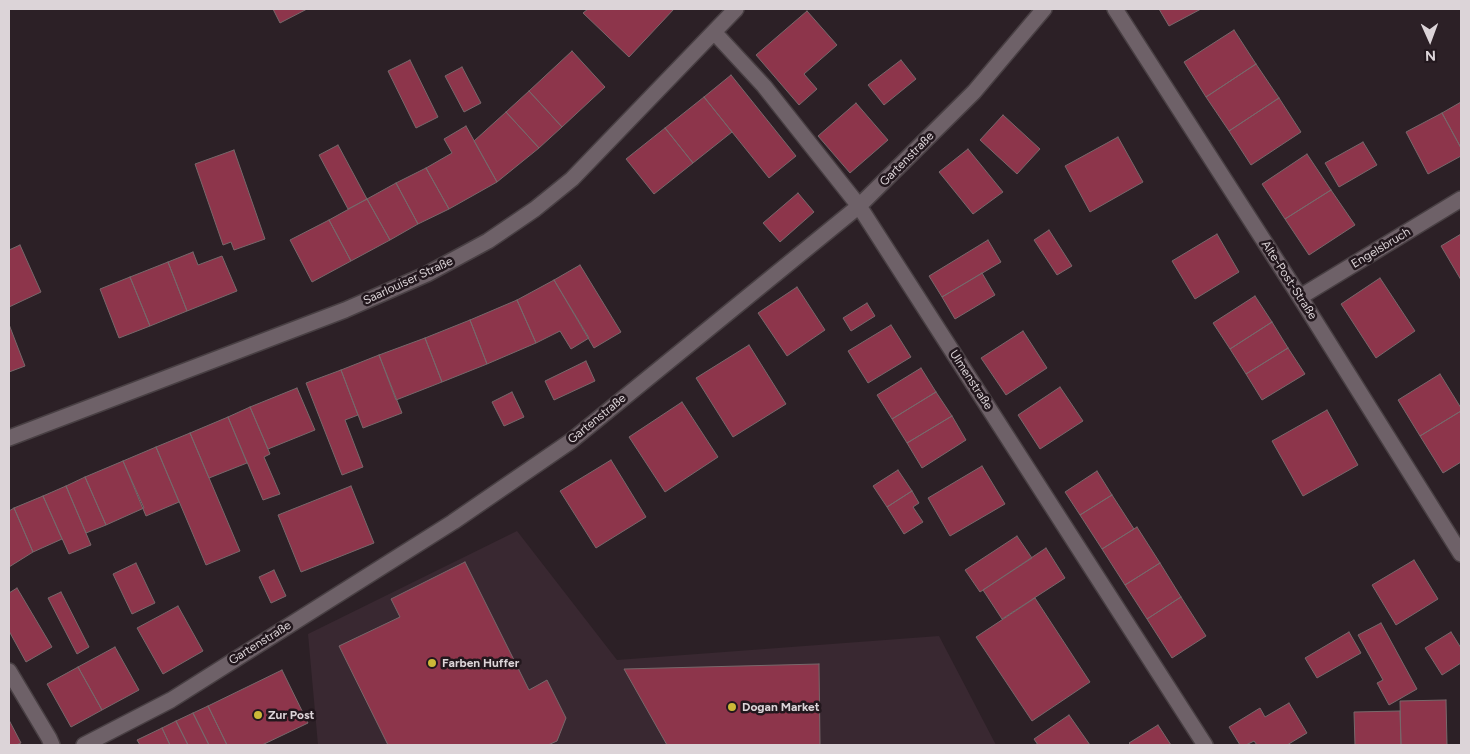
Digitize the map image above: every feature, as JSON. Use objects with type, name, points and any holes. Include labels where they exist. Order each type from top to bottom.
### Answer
[{"type":"street","name":"Saarlouiser Straße","points":[[9,438],[344,310],[428,274],[488,241],[535,209],[572,179],[736,9]]},
{"type":"street","name":"Gartenstraße","points":[[84,745],[170,700],[453,522],[571,441],[859,206],[974,92],[1044,9]]},
{"type":"street","name":"Alte-Post-Straße","points":[[1115,9],[1300,297],[1461,554]]},
{"type":"street","name":"Ulmenstraße","points":[[714,32],[764,86],[859,206],[1205,745]]},
{"type":"street","name":"Engelsbruch","points":[[1300,297],[1461,199]]},
{"type":"street","points":[[9,671],[52,745]]},
{"type":"shaded area","points":[[517,531],[617,660],[939,636],[996,745],[318,745],[308,634]]},
{"type":"building","points":[[273,9],[307,9],[280,23]]},
{"type":"building","points":[[588,9],[674,9],[629,57],[583,13]]},
{"type":"building","points":[[1159,9],[1201,9],[1169,26]]},
{"type":"building","points":[[807,11],[837,45],[804,74],[817,89],[799,105],[756,55]]},
{"type":"building","points":[[1234,30],[1256,64],[1206,97],[1184,62]]},
{"type":"building","points":[[572,51],[605,87],[562,127],[529,91]]},
{"type":"building","points":[[410,60],[438,117],[416,128],[388,71]]},
{"type":"building","points":[[901,60],[916,79],[884,105],[868,85]]},
{"type":"building","points":[[1256,64],[1279,98],[1229,131],[1206,97]]},
{"type":"building","points":[[462,67],[481,103],[464,112],[445,76]]},
{"type":"building","points":[[731,75],[796,156],[769,178],[704,97]]},
{"type":"building","points":[[529,91],[562,127],[539,148],[506,112]]},
{"type":"building","points":[[704,97],[732,132],[693,163],[665,128]]},
{"type":"building","points":[[1279,98],[1301,132],[1251,165],[1229,131]]},
{"type":"building","points":[[1461,102],[1461,148],[1442,113]]},
{"type":"building","points":[[856,103],[888,140],[850,173],[818,136]]},
{"type":"building","points":[[506,112],[539,148],[497,182],[474,141]]},
{"type":"building","points":[[1442,113],[1461,148],[1461,156],[1428,174],[1406,132]]},
{"type":"building","points":[[1003,115],[1040,149],[1017,174],[980,140]]},
{"type":"building","points":[[466,126],[497,182],[449,209],[426,168],[452,153],[444,139]]},
{"type":"building","points":[[665,128],[693,163],[654,194],[626,159]]},
{"type":"building","points":[[1118,137],[1143,182],[1090,212],[1065,166]]},
{"type":"building","points":[[1363,142],[1377,165],[1339,187],[1325,163]]},
{"type":"building","points":[[338,145],[367,199],[348,209],[319,155]]},
{"type":"building","points":[[968,149],[1003,192],[973,214],[939,172]]},
{"type":"building","points":[[234,150],[265,239],[234,250],[231,242],[223,245],[195,164]]},
{"type":"building","points":[[1307,154],[1331,190],[1285,219],[1262,184]]},
{"type":"building","points":[[426,168],[449,209],[418,224],[396,183]]},
{"type":"building","points":[[396,183],[418,224],[390,240],[367,199]]},
{"type":"building","points":[[1331,190],[1355,225],[1309,255],[1285,219]]},
{"type":"building","points":[[798,193],[814,212],[780,242],[763,223]]},
{"type":"building","points":[[367,199],[390,240],[351,261],[329,220]]},
{"type":"building","points":[[329,220],[351,261],[312,282],[290,240]]},
{"type":"building","points":[[1049,230],[1072,266],[1057,275],[1034,240]]},
{"type":"building","points":[[1217,234],[1239,272],[1195,299],[1172,261]]},
{"type":"building","points":[[1461,234],[1461,280],[1441,246]]},
{"type":"building","points":[[988,240],[1001,262],[942,297],[929,276]]},
{"type":"building","points":[[20,245],[41,292],[9,307],[9,250]]},
{"type":"building","points":[[193,252],[198,265],[222,256],[237,291],[187,311],[168,262]]},
{"type":"building","points":[[168,262],[187,311],[150,326],[130,277]]},
{"type":"building","points":[[580,265],[621,332],[594,348],[554,280]]},
{"type":"building","points":[[982,273],[995,295],[955,319],[942,297]]},
{"type":"building","points":[[130,277],[150,326],[119,338],[100,289]]},
{"type":"building","points":[[1380,278],[1415,331],[1376,358],[1341,304]]},
{"type":"building","points":[[554,280],[589,338],[571,349],[560,331],[536,343],[517,300]]},
{"type":"building","points":[[797,287],[825,330],[787,356],[758,313]]},
{"type":"building","points":[[1255,296],[1272,322],[1230,349],[1213,323]]},
{"type":"building","points":[[517,300],[536,343],[487,364],[470,320]]},
{"type":"building","points":[[867,303],[875,316],[851,331],[843,318]]},
{"type":"building","points":[[470,320],[487,364],[442,382],[425,338]]},
{"type":"building","points":[[1272,322],[1288,348],[1246,374],[1230,349]]},
{"type":"building","points":[[891,325],[911,357],[868,383],[848,351]]},
{"type":"building","points":[[9,328],[25,366],[9,372]]},
{"type":"building","points":[[1023,331],[1047,368],[1006,395],[981,358]]},
{"type":"building","points":[[425,338],[442,382],[396,400],[379,355]]},
{"type":"building","points":[[749,345],[786,404],[733,437],[696,378]]},
{"type":"building","points":[[1288,348],[1305,374],[1262,400],[1246,374]]},
{"type":"building","points":[[379,355],[402,413],[363,428],[341,370]]},
{"type":"building","points":[[586,361],[595,381],[554,400],[545,381]]},
{"type":"building","points":[[921,368],[936,392],[892,419],[877,395]]},
{"type":"building","points":[[341,370],[358,415],[345,420],[363,467],[342,475],[306,383]]},
{"type":"building","points":[[1440,374],[1461,411],[1420,436],[1398,400]]},
{"type":"building","points":[[1060,387],[1083,421],[1040,449],[1018,415]]},
{"type":"building","points":[[297,388],[315,430],[268,449],[250,407]]},
{"type":"building","points":[[512,392],[524,417],[504,426],[492,402]]},
{"type":"building","points":[[936,392],[952,416],[907,443],[892,419]]},
{"type":"building","points":[[682,402],[718,457],[665,492],[629,437]]},
{"type":"building","points":[[250,407],[270,454],[264,457],[280,494],[263,500],[228,417]]},
{"type":"building","points":[[1327,410],[1358,465],[1303,496],[1272,441]]},
{"type":"building","points":[[1461,411],[1461,462],[1443,473],[1420,436]]},
{"type":"building","points":[[952,416],[966,440],[922,468],[907,443]]},
{"type":"building","points":[[228,417],[247,463],[209,478],[190,433]]},
{"type":"building","points":[[190,433],[240,551],[206,565],[156,447]]},
{"type":"building","points":[[156,447],[179,502],[146,516],[123,461]]},
{"type":"building","points":[[611,460],[646,517],[596,548],[560,491]]},
{"type":"building","points":[[123,461],[144,508],[106,525],[85,477]]},
{"type":"building","points":[[982,466],[1005,504],[950,536],[928,498]]},
{"type":"building","points":[[898,470],[912,491],[887,507],[873,486]]},
{"type":"building","points":[[1097,471],[1112,495],[1080,515],[1065,492]]},
{"type":"building","points":[[85,477],[106,525],[86,533],[66,486]]},
{"type":"building","points":[[66,486],[91,545],[69,554],[43,496]]},
{"type":"building","points":[[351,486],[374,543],[301,572],[278,515]]},
{"type":"building","points":[[912,491],[919,503],[913,507],[923,522],[904,534],[887,507]]},
{"type":"building","points":[[1112,495],[1134,529],[1102,549],[1080,515]]},
{"type":"building","points":[[43,496],[62,539],[33,552],[14,508]]},
{"type":"building","points":[[14,508],[33,552],[9,567],[9,511]]},
{"type":"building","points":[[1137,527],[1160,563],[1125,585],[1102,549]]},
{"type":"building","points":[[1017,536],[1032,558],[980,592],[965,570]]},
{"type":"building","points":[[1046,548],[1065,578],[1002,619],[983,590]]},
{"type":"building","points":[[1414,560],[1438,599],[1396,625],[1372,585]]},
{"type":"building","name":"Farben Huffer","points":[[465,562],[529,690],[547,680],[566,718],[557,741],[548,745],[388,745],[339,646],[400,617],[391,599]]},
{"type":"building","points":[[136,563],[155,603],[132,614],[113,574]]},
{"type":"building","points":[[1160,563],[1181,597],[1147,619],[1125,585]]},
{"type":"building","points":[[274,570],[286,596],[271,603],[259,577]]},
{"type":"building","points":[[17,588],[52,647],[26,662],[9,631],[9,593]]},
{"type":"building","points":[[61,592],[89,647],[77,654],[48,598]]},
{"type":"building","points":[[1181,597],[1206,636],[1172,658],[1147,619]]},
{"type":"building","points":[[1035,598],[1090,682],[1032,721],[976,637]]},
{"type":"building","points":[[178,606],[203,651],[163,674],[137,628]]},
{"type":"building","points":[[1381,623],[1417,689],[1389,705],[1377,683],[1383,680],[1358,635]]},
{"type":"building","points":[[1349,632],[1361,653],[1317,678],[1305,658]]},
{"type":"building","points":[[1451,632],[1461,648],[1461,663],[1442,675],[1425,648]]},
{"type":"building","points":[[115,647],[139,690],[102,710],[78,667]]},
{"type":"building","name":"Dogan Market","points":[[819,664],[820,745],[667,745],[624,669]]},
{"type":"building","points":[[78,667],[102,710],[71,727],[47,684]]},
{"type":"building","name":"Zur Post","points":[[282,670],[308,723],[262,745],[227,745],[208,706]]},
{"type":"building","points":[[1446,700],[1447,745],[1401,745],[1400,701]]},
{"type":"building","points":[[1289,703],[1307,733],[1287,745],[1257,745],[1254,741],[1246,745],[1240,745],[1229,727],[1260,708],[1265,717]]},
{"type":"building","points":[[208,706],[227,745],[209,745],[193,713]]},
{"type":"building","points":[[1400,711],[1401,745],[1355,745],[1354,712]]},
{"type":"building","points":[[193,713],[209,745],[188,745],[176,721]]},
{"type":"building","points":[[1069,715],[1090,745],[1038,745],[1034,739]]},
{"type":"building","points":[[9,720],[21,743],[16,745],[9,745]]},
{"type":"building","points":[[176,721],[188,745],[170,745],[162,728]]},
{"type":"building","points":[[1158,725],[1171,745],[1131,745],[1129,743]]},
{"type":"building","points":[[162,728],[170,745],[140,745],[137,740]]},
{"type":"place","name":"Farben Huffer","points":[[432,663]]},
{"type":"place","name":"Dogan Market","points":[[732,707]]},
{"type":"place","name":"Zur Post","points":[[258,715]]}]
